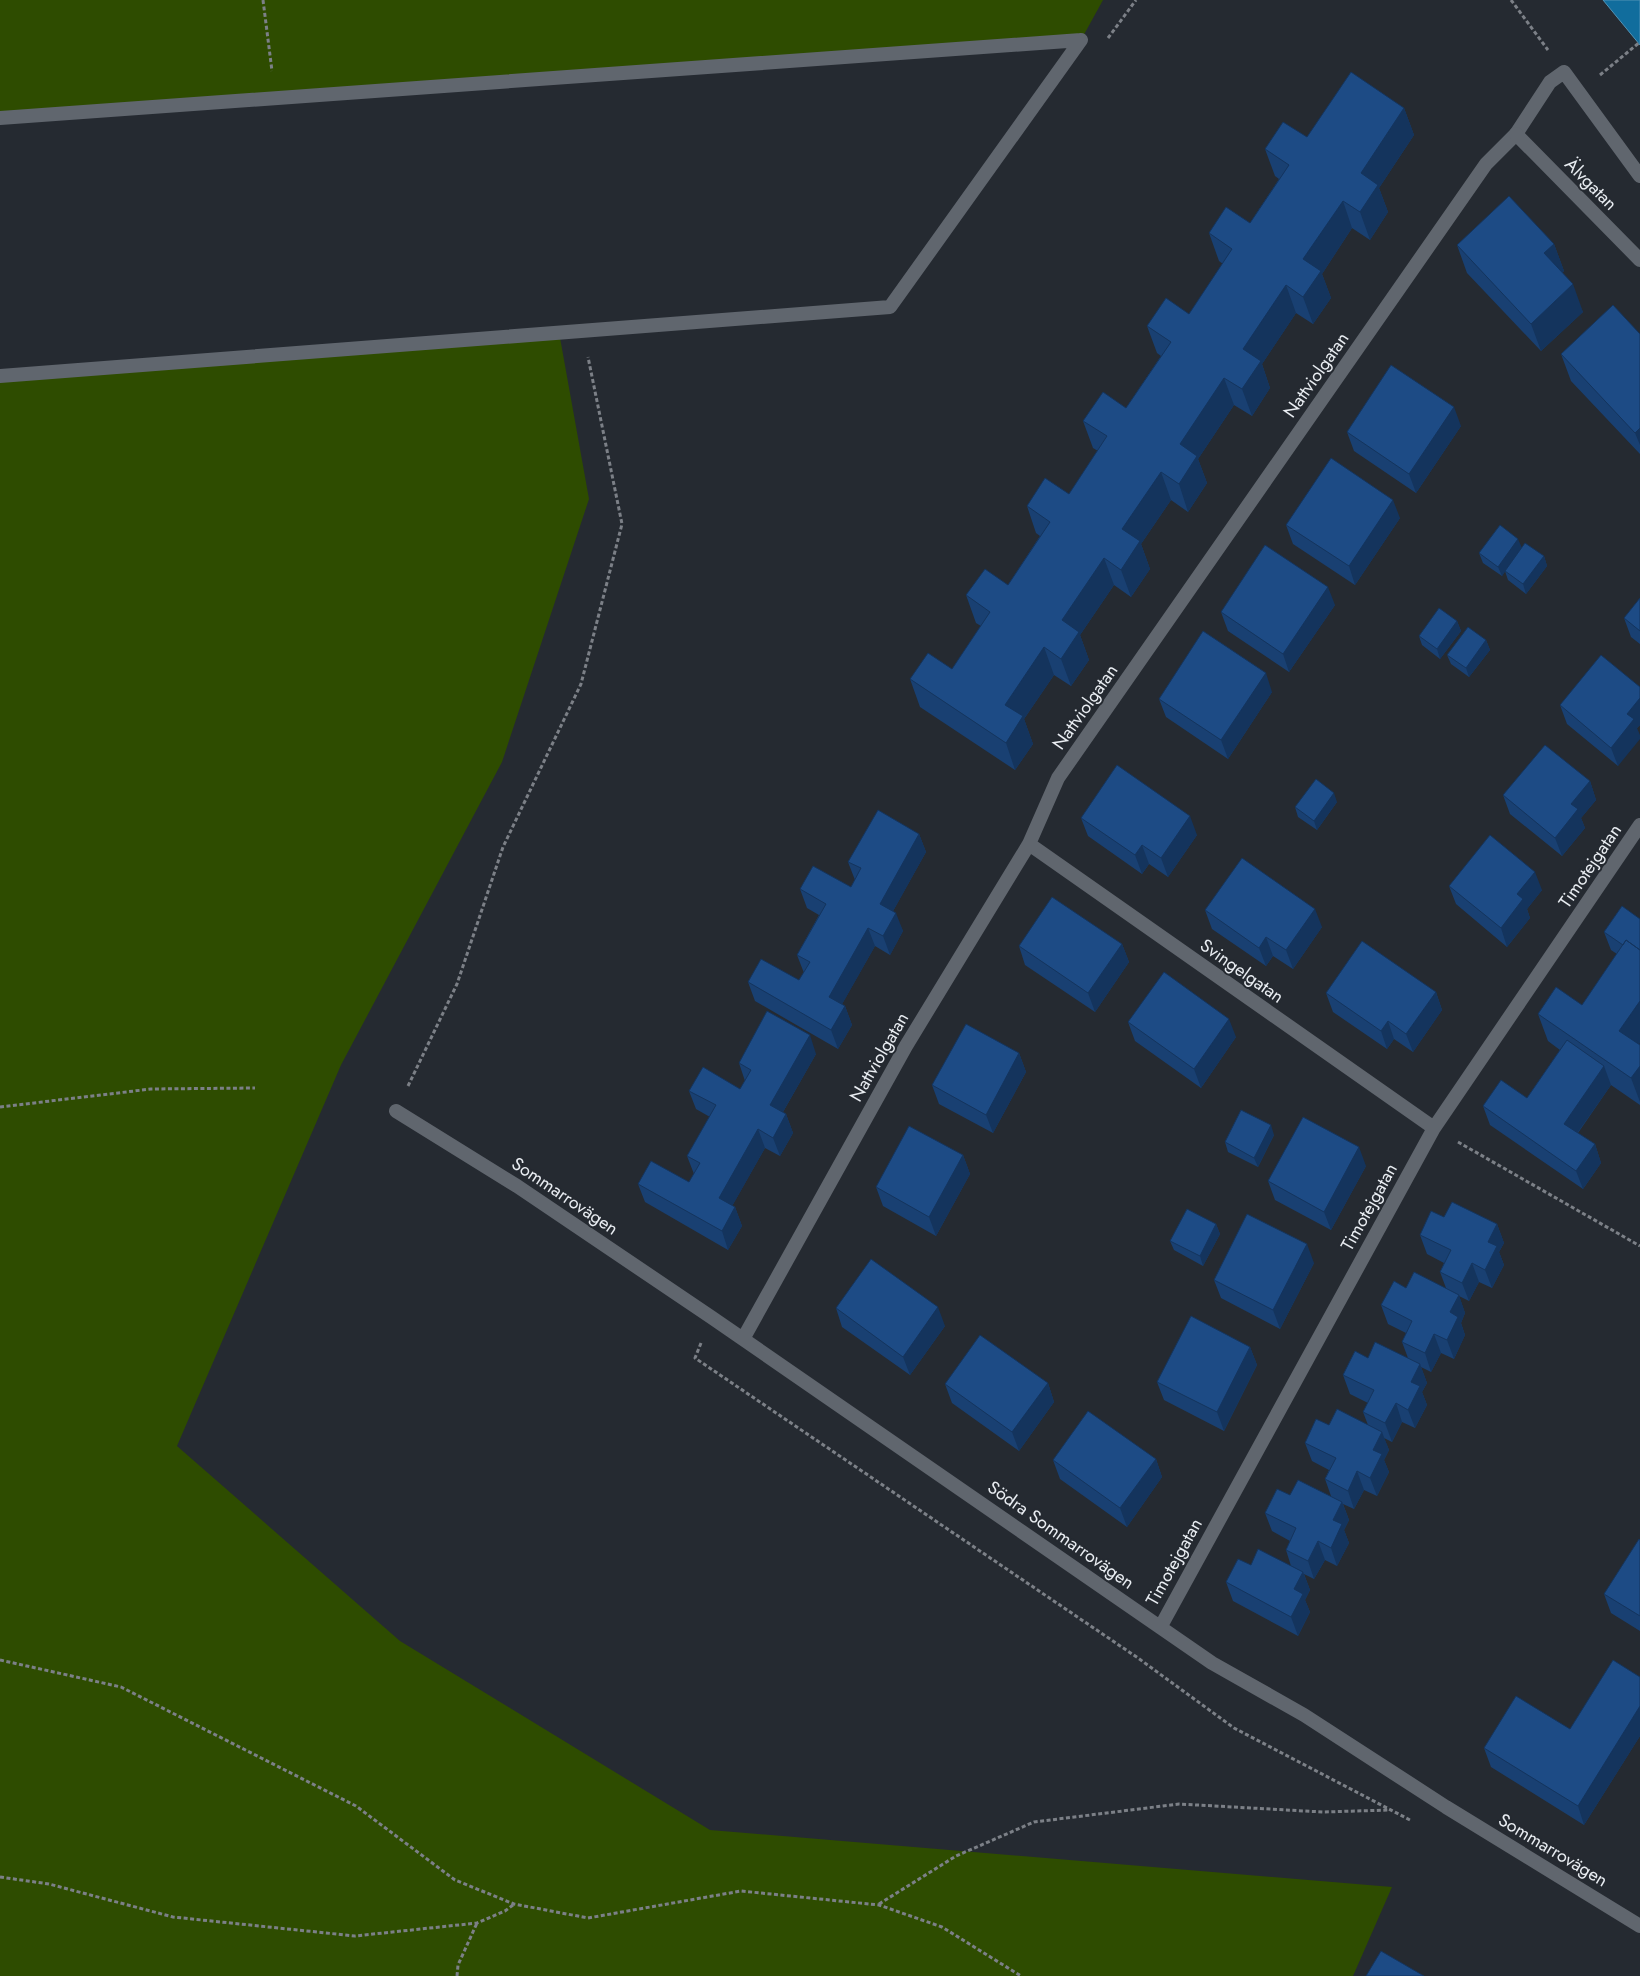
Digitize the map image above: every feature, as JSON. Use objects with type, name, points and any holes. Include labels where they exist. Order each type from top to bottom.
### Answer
[{"type":"street","points":[[0,118],[1081,40],[890,307],[0,376]]},
{"type":"street","points":[[1564,72],[1627,161],[1640,176]]},
{"type":"street","name":"Nattviolgatan","points":[[743,1339],[906,1046],[1029,844],[1058,778],[1486,164],[1516,134],[1550,82],[1564,72]]},
{"type":"street","name":"Älvgatan","points":[[1516,134],[1640,260]]},
{"type":"street","name":"Timotejgatan","points":[[1161,1626],[1434,1128],[1640,825]]},
{"type":"street","name":"Svingelgatan","points":[[1029,844],[1434,1128]]},
{"type":"street","name":"Sommarrovägen","points":[[396,1111],[517,1186],[711,1317]]},
{"type":"street","name":"Södra Sommarrovägen","points":[[711,1317],[1212,1662],[1304,1715],[1446,1807]]},
{"type":"street","name":"Sommarrovägen","points":[[1446,1807],[1640,1926]]},
{"type":"path","points":[[263,0],[276,98]]},
{"type":"path","points":[[1511,0],[1564,72]]},
{"type":"path","points":[[1609,67],[1640,42]]},
{"type":"path","points":[[396,1111],[457,984],[503,847],[581,684],[622,524],[582,331]]},
{"type":"path","points":[[0,1107],[150,1089],[255,1088]]},
{"type":"path","points":[[1434,1128],[1640,1246]]},
{"type":"path","points":[[0,1660],[121,1687],[356,1806],[455,1880],[514,1904],[588,1918],[741,1891],[879,1905],[942,1927],[1021,1976]]},
{"type":"path","points":[[879,1905],[956,1856],[1034,1822],[1179,1804],[1323,1812],[1401,1809]]},
{"type":"path","points":[[0,1877],[49,1884],[173,1917],[355,1936],[477,1922],[505,1911],[514,1904]]},
{"type":"path","points":[[457,1976],[458,1965],[477,1922]]},
{"type":"green space","points":[[0,0],[1103,0],[1081,40],[0,118]]},
{"type":"green space","points":[[559,332],[589,499],[502,762],[341,1065],[177,1446],[400,1641],[710,1830],[1392,1887],[1353,1976],[0,1976],[0,376]]},
{"type":"water","points":[[1603,0],[1640,0],[1640,45]]},
{"type":"building","points":[[1351,72],[1404,108],[1361,173],[1378,185],[1360,212],[1343,201],[1303,259],[1321,271],[1303,297],[1286,285],[1243,349],[1261,361],[1242,389],[1224,378],[1180,444],[1197,456],[1179,484],[1161,472],[1122,529],[1140,541],[1121,570],[1104,558],[1062,620],[1079,632],[1061,659],[1044,647],[1005,705],[1023,716],[1006,743],[910,679],[928,653],[952,669],[990,612],[966,595],[985,569],[1008,585],[1050,522],[1027,506],[1045,478],[1069,494],[1107,436],[1083,421],[1103,392],[1126,408],[1171,342],[1147,326],[1166,298],[1189,314],[1232,249],[1209,233],[1226,207],[1250,223],[1289,165],[1265,149],[1283,122],[1307,137]]},
{"type":"building","points":[[1509,196],[1554,244],[1544,253],[1573,284],[1531,324],[1457,245]]},
{"type":"building","points":[[1613,305],[1640,334],[1640,428],[1635,433],[1561,354]]},
{"type":"building","points":[[1391,365],[1454,407],[1409,474],[1347,432]]},
{"type":"building","points":[[1331,458],[1393,500],[1349,566],[1286,525]]},
{"type":"building","points":[[1500,525],[1518,539],[1498,567],[1479,553]]},
{"type":"building","points":[[1525,543],[1544,556],[1523,584],[1505,571]]},
{"type":"building","points":[[1265,545],[1328,587],[1283,654],[1221,612]]},
{"type":"building","points":[[1640,598],[1640,631],[1624,618]]},
{"type":"building","points":[[1439,608],[1457,621],[1437,649],[1419,636]]},
{"type":"building","points":[[1468,627],[1486,640],[1466,668],[1447,655]]},
{"type":"building","points":[[1203,631],[1266,673],[1221,740],[1159,699]]},
{"type":"building","points":[[1601,655],[1640,687],[1640,698],[1627,714],[1634,719],[1611,748],[1560,705]]},
{"type":"building","points":[[1545,745],[1590,781],[1571,804],[1578,809],[1555,838],[1503,795]]},
{"type":"building","points":[[1117,765],[1190,816],[1161,858],[1142,845],[1135,855],[1081,818]]},
{"type":"building","points":[[1316,779],[1334,793],[1314,821],[1295,807]]},
{"type":"building","points":[[878,810],[919,834],[880,904],[896,913],[883,936],[868,928],[829,997],[845,1006],[831,1030],[748,982],[761,959],[799,980],[810,962],[797,955],[826,904],[800,889],[813,866],[851,887],[861,868],[848,862]]},
{"type":"building","points":[[1490,835],[1535,872],[1517,894],[1523,899],[1501,928],[1449,886]]},
{"type":"building","points":[[1242,858],[1315,909],[1286,950],[1266,937],[1259,948],[1205,910]]},
{"type":"building","points":[[1052,897],[1122,944],[1088,993],[1019,946]]},
{"type":"building","points":[[1622,906],[1640,919],[1640,950],[1626,940],[1623,945],[1604,932]]},
{"type":"building","points":[[1626,940],[1640,950],[1640,1001],[1619,1031],[1640,1045],[1640,1066],[1631,1078],[1538,1014],[1556,987],[1582,1005]]},
{"type":"building","points":[[1362,941],[1436,992],[1406,1034],[1388,1021],[1381,1031],[1326,993]]},
{"type":"building","points":[[1164,972],[1229,1019],[1194,1069],[1128,1022]]},
{"type":"building","points":[[767,1011],[810,1035],[770,1105],[786,1114],[773,1138],[758,1129],[719,1198],[735,1207],[722,1231],[638,1184],[651,1161],[689,1182],[700,1163],[687,1156],[716,1105],[689,1091],[703,1067],[740,1089],[751,1070],[739,1063]]},
{"type":"building","points":[[966,1024],[1019,1053],[986,1115],[932,1085]]},
{"type":"building","points":[[1567,1040],[1604,1066],[1564,1124],[1595,1144],[1576,1171],[1483,1106],[1501,1080],[1527,1098]]},
{"type":"building","points":[[1241,1110],[1271,1125],[1254,1158],[1225,1142]]},
{"type":"building","points":[[1303,1117],[1359,1147],[1324,1212],[1268,1181]]},
{"type":"building","points":[[909,1126],[963,1155],[929,1217],[876,1187]]},
{"type":"building","points":[[1452,1202],[1497,1224],[1488,1242],[1497,1246],[1485,1270],[1472,1263],[1462,1283],[1440,1272],[1451,1250],[1420,1235],[1431,1211],[1444,1217]]},
{"type":"building","points":[[1187,1209],[1216,1224],[1200,1256],[1170,1241]]},
{"type":"building","points":[[1247,1214],[1307,1244],[1273,1310],[1214,1280]]},
{"type":"building","points":[[871,1259],[938,1307],[903,1357],[836,1308]]},
{"type":"building","points":[[1414,1272],[1459,1295],[1450,1312],[1458,1317],[1447,1340],[1434,1334],[1425,1353],[1402,1342],[1412,1321],[1381,1305],[1394,1281],[1406,1288]]},
{"type":"building","points":[[1191,1316],[1250,1347],[1217,1412],[1157,1382]]},
{"type":"building","points":[[980,1335],[1048,1383],[1012,1432],[945,1384]]},
{"type":"building","points":[[1375,1342],[1420,1364],[1411,1382],[1420,1386],[1408,1410],[1396,1403],[1385,1423],[1363,1412],[1374,1390],[1343,1375],[1355,1351],[1368,1358]]},
{"type":"building","points":[[1337,1409],[1382,1432],[1373,1450],[1382,1454],[1370,1478],[1357,1471],[1348,1491],[1325,1479],[1336,1458],[1305,1443],[1316,1419],[1329,1425]]},
{"type":"building","points":[[1088,1411],[1156,1459],[1120,1508],[1053,1460]]},
{"type":"building","points":[[1298,1480],[1342,1502],[1333,1520],[1342,1524],[1331,1548],[1318,1541],[1308,1561],[1286,1550],[1296,1528],[1265,1513],[1277,1489],[1290,1495]]},
{"type":"building","points":[[1640,1540],[1640,1616],[1604,1594]]},
{"type":"building","points":[[1258,1549],[1303,1572],[1294,1589],[1303,1594],[1291,1617],[1226,1582],[1238,1559],[1251,1565]]},
{"type":"building","points":[[1613,1660],[1640,1677],[1640,1706],[1578,1806],[1484,1748],[1516,1696],[1570,1729]]},
{"type":"building","points":[[1381,1951],[1424,1976],[1366,1976]]}]
